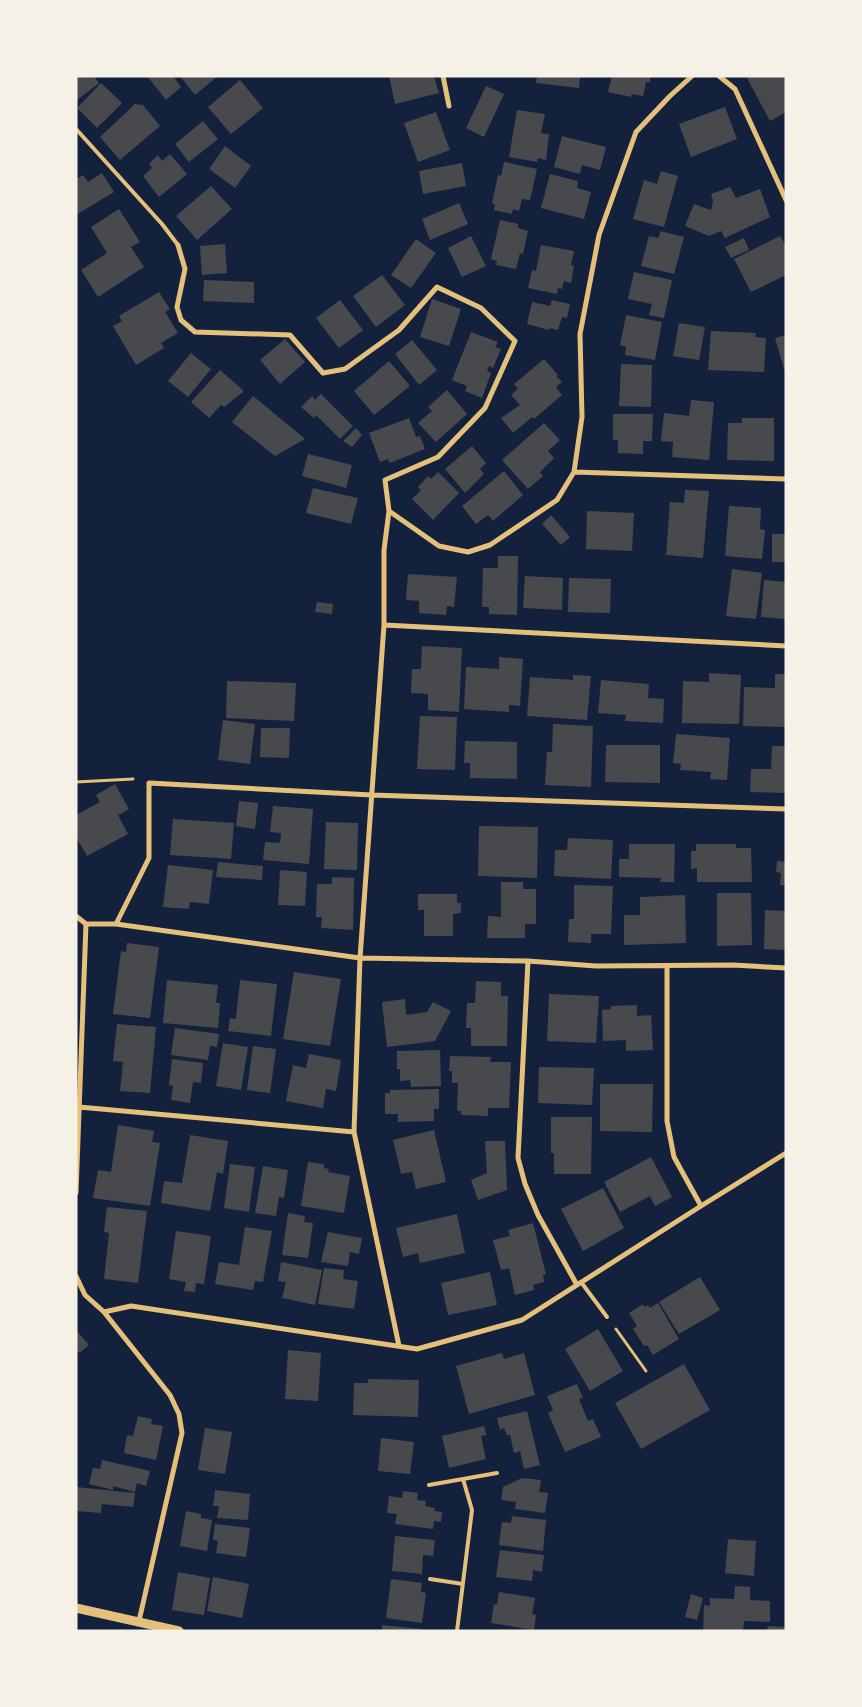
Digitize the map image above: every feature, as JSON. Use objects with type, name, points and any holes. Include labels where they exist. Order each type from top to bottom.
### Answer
[{"type":"street","points":[[443,76],[449,106]]},
{"type":"street","points":[[390,511],[439,546],[468,552],[490,545],[557,500],[574,472],[582,416],[580,334],[599,235],[636,132],[692,76]]},
{"type":"street","points":[[719,76],[735,89],[786,200]]},
{"type":"street","points":[[178,245],[185,269],[177,306],[181,320],[195,332],[290,335],[323,373],[345,369],[399,330],[437,287],[481,308],[515,341],[485,408],[438,457],[385,480],[390,511],[384,550],[384,625],[360,958],[354,1132],[399,1346]]},
{"type":"street","points":[[574,472],[786,478]]},
{"type":"street","points":[[384,625],[786,646]]},
{"type":"street","points":[[116,924],[149,858],[149,783],[372,795],[786,809]]},
{"type":"street","points":[[76,916],[86,924],[116,924],[360,958],[528,961],[596,966],[733,965],[786,968]]},
{"type":"street","points":[[76,1193],[86,924]]},
{"type":"street","points":[[528,961],[518,1158],[538,1215],[579,1283]]},
{"type":"street","points":[[667,966],[667,1121],[674,1157],[701,1206]]},
{"type":"street","points":[[79,1107],[354,1132]]},
{"type":"street","points":[[104,1312],[131,1306],[417,1349],[522,1320],[786,1153]]},
{"type":"street","points":[[76,1276],[85,1295],[104,1312],[170,1396],[179,1414],[182,1433],[140,1621]]},
{"type":"street","points":[[76,1608],[179,1631]]},
{"type":"lane","points":[[76,129],[162,224],[178,245]]},
{"type":"lane","points":[[579,1283],[607,1317]]},
{"type":"lane","points":[[429,1485],[497,1473]]},
{"type":"lane","points":[[457,1631],[472,1510],[463,1479]]},
{"type":"lane","points":[[430,1579],[463,1584]]},
{"type":"path","points":[[76,782],[139,778],[149,783]]},
{"type":"path","points":[[607,1317],[646,1372]]},
{"type":"building","points":[[76,76],[94,76],[99,83],[76,101]]},
{"type":"building","points":[[147,76],[173,76],[181,87],[166,100]]},
{"type":"building","points":[[180,76],[218,76],[195,95]]},
{"type":"building","points":[[389,76],[434,76],[439,93],[395,104]]},
{"type":"building","points":[[537,76],[580,76],[579,88],[536,83]]},
{"type":"building","points":[[612,76],[650,76],[650,82],[646,82],[643,96],[632,94],[631,97],[608,92]]},
{"type":"building","points":[[750,76],[786,76],[786,112],[770,121],[747,78]]},
{"type":"building","points":[[240,80],[263,108],[231,134],[208,107]]},
{"type":"building","points":[[101,83],[122,103],[97,128],[77,108]]},
{"type":"building","points":[[486,86],[504,94],[484,137],[466,128]]},
{"type":"building","points":[[135,104],[143,105],[160,126],[120,160],[100,137]]},
{"type":"building","points":[[725,107],[737,139],[691,157],[679,124]]},
{"type":"building","points":[[517,110],[545,114],[541,133],[549,134],[546,160],[538,158],[537,162],[509,157]]},
{"type":"building","points":[[436,112],[450,150],[418,162],[404,123]]},
{"type":"building","points":[[203,121],[218,139],[189,162],[175,144]]},
{"type":"building","points":[[562,136],[606,147],[600,170],[582,165],[580,174],[554,167]]},
{"type":"building","points":[[225,146],[251,166],[235,188],[209,169]]},
{"type":"building","points":[[170,154],[187,174],[159,197],[143,176],[152,168],[149,164],[158,155],[162,161]]},
{"type":"building","points":[[504,162],[537,169],[530,200],[522,199],[519,211],[513,209],[512,214],[494,210],[495,204],[492,203],[498,175],[501,176]]},
{"type":"building","points":[[462,163],[466,186],[423,194],[419,171]]},
{"type":"building","points":[[661,171],[678,176],[664,227],[633,219],[644,180],[657,184]]},
{"type":"building","points":[[102,173],[114,192],[76,215],[76,179],[83,175],[88,182]]},
{"type":"building","points":[[550,174],[578,181],[577,188],[591,192],[584,219],[541,208]]},
{"type":"building","points":[[211,186],[232,209],[197,240],[176,216]]},
{"type":"building","points":[[730,187],[736,198],[760,189],[770,217],[725,238],[721,231],[709,236],[685,226],[694,204],[711,210],[713,201],[711,194]]},
{"type":"building","points":[[459,203],[468,224],[430,240],[422,219]]},
{"type":"building","points":[[119,209],[140,242],[131,247],[144,267],[98,297],[81,270],[107,253],[91,227]]},
{"type":"building","points":[[500,220],[518,224],[518,228],[528,231],[523,254],[520,253],[516,269],[496,265],[497,261],[491,259]]},
{"type":"building","points":[[660,231],[684,237],[674,274],[641,266],[649,236],[659,238]]},
{"type":"building","points":[[471,236],[486,266],[462,277],[448,248]]},
{"type":"building","points":[[780,236],[786,246],[786,275],[751,292],[734,259]]},
{"type":"building","points":[[744,238],[749,250],[731,258],[725,247]]},
{"type":"building","points":[[416,239],[436,253],[411,288],[391,275]]},
{"type":"building","points":[[225,244],[227,273],[202,275],[200,246]]},
{"type":"building","points":[[541,245],[574,251],[571,265],[574,266],[571,283],[564,281],[562,289],[558,288],[557,294],[528,288],[532,270],[536,271]]},
{"type":"building","points":[[634,272],[672,280],[664,318],[649,315],[652,304],[628,299]]},
{"type":"building","points":[[382,275],[405,305],[376,327],[353,296]]},
{"type":"building","points":[[204,280],[254,282],[254,303],[203,301]]},
{"type":"building","points":[[159,292],[170,309],[165,312],[178,333],[161,343],[164,348],[136,365],[113,326],[122,321],[119,316]]},
{"type":"building","points":[[432,299],[461,309],[449,346],[420,337]]},
{"type":"building","points":[[340,300],[363,330],[339,348],[316,318]]},
{"type":"building","points":[[552,300],[570,304],[567,318],[562,317],[558,330],[549,328],[549,330],[527,324],[532,302],[550,306]]},
{"type":"building","points":[[626,315],[662,322],[655,360],[625,355],[626,347],[620,345]]},
{"type":"building","points":[[679,323],[705,327],[699,360],[673,356]]},
{"type":"building","points":[[711,331],[756,333],[755,337],[766,338],[764,372],[708,370]]},
{"type":"building","points":[[471,332],[498,342],[495,347],[501,349],[493,368],[489,366],[487,371],[491,373],[482,398],[465,391],[467,386],[452,380]]},
{"type":"building","points":[[786,335],[786,372],[785,372],[775,338]]},
{"type":"building","points":[[285,339],[305,362],[280,384],[260,360]]},
{"type":"building","points":[[412,340],[437,370],[419,385],[395,354]]},
{"type":"building","points":[[191,353],[211,369],[188,397],[168,381]]},
{"type":"building","points":[[544,359],[562,382],[556,387],[562,395],[534,419],[532,417],[513,433],[501,418],[520,405],[511,395],[518,389],[514,384]]},
{"type":"building","points":[[389,361],[410,386],[374,415],[354,391]]},
{"type":"building","points":[[621,364],[652,365],[651,407],[619,406]]},
{"type":"building","points":[[220,370],[243,392],[224,407],[221,405],[209,418],[191,402]]},
{"type":"building","points":[[447,390],[467,414],[436,442],[418,423],[432,411],[428,407]]},
{"type":"building","points":[[321,394],[353,426],[340,439],[316,415],[314,418],[301,407],[312,396],[315,400]]},
{"type":"building","points":[[253,396],[305,439],[275,456],[232,422]]},
{"type":"building","points":[[691,400],[714,402],[709,460],[672,457],[673,442],[661,441],[664,413],[689,416]]},
{"type":"building","points":[[613,414],[653,414],[652,441],[643,441],[643,454],[618,453],[618,440],[613,440]]},
{"type":"building","points":[[409,418],[416,437],[420,436],[425,449],[390,463],[388,459],[380,462],[369,433]]},
{"type":"building","points":[[742,418],[774,418],[774,461],[727,460],[728,423],[742,423]]},
{"type":"building","points":[[544,423],[560,440],[548,451],[554,458],[540,472],[543,476],[528,489],[502,460]]},
{"type":"building","points":[[356,428],[362,435],[352,447],[343,441]]},
{"type":"building","points":[[472,446],[486,463],[480,469],[484,474],[465,493],[445,469]]},
{"type":"building","points":[[308,454],[352,465],[346,488],[302,476]]},
{"type":"building","points":[[504,471],[523,495],[493,521],[488,515],[476,524],[462,506]]},
{"type":"building","points":[[438,472],[459,493],[433,520],[412,499],[421,490],[418,487],[428,476],[431,479]]},
{"type":"building","points":[[313,488],[358,498],[351,524],[306,513]]},
{"type":"building","points":[[685,490],[709,491],[703,558],[666,555],[670,502],[684,503]]},
{"type":"building","points":[[729,506],[761,508],[760,529],[765,530],[762,559],[725,556]]},
{"type":"building","points":[[587,511],[634,513],[632,551],[586,549]]},
{"type":"building","points":[[551,515],[570,537],[561,545],[542,524]]},
{"type":"building","points":[[772,534],[786,534],[786,562],[772,562]]},
{"type":"building","points":[[498,556],[518,556],[517,615],[489,614],[489,607],[482,607],[483,568],[498,568]]},
{"type":"building","points":[[732,569],[762,573],[756,619],[726,616]]},
{"type":"building","points":[[408,574],[457,577],[454,607],[447,606],[446,615],[419,613],[419,601],[406,600]]},
{"type":"building","points":[[525,576],[563,578],[562,610],[523,608]]},
{"type":"building","points":[[569,578],[611,579],[610,613],[568,612]]},
{"type":"building","points":[[764,580],[786,582],[786,619],[761,617]]},
{"type":"building","points":[[317,602],[333,604],[332,614],[315,612]]},
{"type":"building","points":[[422,646],[462,648],[459,712],[428,710],[428,694],[411,693],[412,669],[421,669]]},
{"type":"building","points":[[499,657],[523,659],[520,706],[509,705],[509,712],[464,709],[466,667],[499,669]]},
{"type":"building","points":[[709,673],[741,675],[739,724],[682,723],[683,681],[709,682]]},
{"type":"building","points":[[775,674],[786,674],[786,727],[743,726],[744,687],[775,688]]},
{"type":"building","points":[[573,675],[591,676],[587,720],[527,716],[530,677],[573,680]]},
{"type":"building","points":[[601,680],[649,684],[648,698],[664,699],[663,723],[625,721],[626,715],[598,713]]},
{"type":"building","points":[[227,681],[296,683],[294,721],[226,718]]},
{"type":"building","points":[[420,716],[457,717],[455,770],[417,769]]},
{"type":"building","points":[[223,720],[255,724],[250,764],[218,760]]},
{"type":"building","points":[[553,724],[593,726],[591,787],[545,785],[547,752],[552,752]]},
{"type":"building","points":[[261,728],[290,728],[289,758],[260,757]]},
{"type":"building","points":[[676,734],[730,738],[727,780],[710,779],[711,772],[680,770],[681,764],[673,763]]},
{"type":"building","points":[[465,741],[517,742],[517,779],[470,778],[470,763],[464,763]]},
{"type":"building","points":[[606,745],[660,745],[660,783],[605,782]]},
{"type":"building","points":[[772,746],[786,746],[786,793],[750,792],[751,769],[771,769]]},
{"type":"building","points":[[115,784],[129,809],[118,815],[128,834],[87,856],[76,837],[76,815],[100,802],[96,795]]},
{"type":"building","points":[[239,801],[258,803],[255,829],[236,826]]},
{"type":"building","points":[[273,806],[313,809],[309,864],[263,860],[265,842],[280,843],[281,833],[270,832]]},
{"type":"building","points":[[173,819],[234,823],[231,859],[170,855]]},
{"type":"building","points":[[326,822],[358,823],[357,870],[324,869]]},
{"type":"building","points":[[479,826],[538,827],[537,878],[478,876]]},
{"type":"building","points":[[568,838],[613,840],[611,879],[554,876],[555,850],[567,850]]},
{"type":"building","points":[[629,844],[675,844],[674,882],[660,882],[661,878],[619,877],[619,859],[629,859]]},
{"type":"building","points":[[696,844],[736,844],[736,848],[751,848],[752,882],[697,882],[697,868],[691,869],[691,851],[696,851]]},
{"type":"building","points":[[777,861],[786,862],[786,885],[780,885],[781,873],[776,872]]},
{"type":"building","points":[[218,862],[263,866],[262,880],[216,877]]},
{"type":"building","points":[[168,865],[213,870],[209,904],[190,902],[189,909],[163,907]]},
{"type":"building","points":[[280,870],[307,872],[305,906],[278,905]]},
{"type":"building","points":[[332,877],[354,878],[353,930],[321,928],[322,917],[316,917],[317,884],[332,884]]},
{"type":"building","points":[[501,882],[523,882],[523,889],[536,889],[536,924],[525,924],[525,938],[487,938],[488,916],[501,917]]},
{"type":"building","points":[[574,885],[613,886],[611,934],[591,934],[591,943],[568,942],[569,919],[574,919]]},
{"type":"building","points":[[717,893],[751,893],[752,945],[717,946]]},
{"type":"building","points":[[418,894],[457,894],[457,903],[461,903],[461,913],[453,914],[453,936],[424,936],[424,910],[418,910]]},
{"type":"building","points":[[685,895],[686,943],[624,945],[624,915],[640,915],[640,897]]},
{"type":"building","points":[[765,910],[786,911],[786,950],[764,949]]},
{"type":"building","points":[[127,943],[159,947],[150,1018],[113,1014],[121,951],[126,952]]},
{"type":"building","points":[[294,972],[341,979],[330,1046],[283,1039]]},
{"type":"building","points":[[167,980],[218,985],[216,1003],[220,1003],[218,1028],[163,1023]]},
{"type":"building","points":[[240,980],[277,984],[271,1036],[228,1031],[230,1018],[236,1019]]},
{"type":"building","points":[[476,981],[501,982],[501,996],[508,996],[507,1046],[471,1046],[471,1028],[466,1028],[467,1003],[475,1003]]},
{"type":"building","points":[[549,994],[599,996],[596,1043],[547,1041]]},
{"type":"building","points":[[405,999],[406,1015],[427,1012],[433,1002],[451,1011],[435,1041],[387,1047],[382,1002]]},
{"type":"building","points":[[637,1005],[637,1016],[651,1015],[653,1050],[626,1051],[626,1040],[603,1041],[602,1010],[611,1009],[611,1006]]},
{"type":"building","points":[[117,1024],[156,1027],[150,1093],[120,1091],[123,1062],[113,1061]]},
{"type":"building","points":[[175,1028],[219,1034],[217,1047],[210,1046],[208,1060],[171,1055]]},
{"type":"building","points":[[223,1043],[248,1047],[241,1090],[216,1086]]},
{"type":"building","points":[[253,1046],[276,1049],[270,1093],[247,1090]]},
{"type":"building","points":[[440,1050],[441,1086],[411,1087],[410,1080],[400,1081],[400,1069],[397,1069],[397,1051]]},
{"type":"building","points":[[309,1054],[341,1060],[336,1091],[326,1089],[323,1108],[286,1101],[293,1065],[306,1068]]},
{"type":"building","points":[[450,1056],[491,1057],[490,1062],[511,1062],[509,1108],[488,1108],[488,1116],[461,1115],[461,1111],[457,1111],[458,1083],[452,1083],[452,1071],[449,1071]]},
{"type":"building","points":[[172,1059],[203,1063],[201,1083],[193,1082],[190,1103],[171,1100],[173,1086],[169,1085]]},
{"type":"building","points":[[539,1067],[594,1068],[592,1105],[538,1103]]},
{"type":"building","points":[[600,1084],[653,1084],[652,1132],[600,1131]]},
{"type":"building","points":[[439,1089],[439,1109],[434,1109],[434,1121],[398,1122],[398,1114],[385,1114],[385,1093],[390,1093],[390,1090]]},
{"type":"building","points":[[551,1117],[592,1117],[591,1174],[554,1174],[554,1153],[551,1153]]},
{"type":"building","points":[[118,1125],[154,1131],[152,1142],[160,1143],[150,1206],[93,1198],[98,1170],[111,1172]]},
{"type":"building","points":[[434,1130],[446,1182],[416,1189],[412,1172],[401,1174],[393,1140]]},
{"type":"building","points":[[190,1135],[228,1141],[223,1174],[217,1172],[210,1211],[161,1203],[164,1181],[182,1183]]},
{"type":"building","points":[[485,1141],[505,1141],[507,1190],[478,1200],[471,1180],[487,1173]]},
{"type":"building","points":[[651,1157],[672,1197],[655,1206],[650,1196],[620,1212],[604,1182]]},
{"type":"building","points":[[308,1162],[324,1164],[324,1168],[329,1169],[328,1172],[350,1176],[344,1213],[301,1206]]},
{"type":"building","points":[[230,1164],[255,1167],[249,1212],[224,1208]]},
{"type":"building","points":[[263,1166],[288,1170],[284,1198],[279,1197],[276,1216],[255,1213]]},
{"type":"building","points":[[603,1188],[624,1228],[583,1251],[561,1209]]},
{"type":"building","points":[[107,1207],[147,1211],[138,1283],[104,1279],[109,1233],[104,1232]]},
{"type":"building","points":[[288,1213],[305,1216],[304,1222],[313,1223],[308,1258],[282,1255]]},
{"type":"building","points":[[457,1214],[465,1253],[420,1263],[418,1253],[403,1257],[396,1228]]},
{"type":"building","points":[[533,1223],[546,1274],[543,1275],[544,1282],[533,1285],[534,1290],[515,1295],[509,1268],[501,1270],[493,1240],[510,1236],[508,1230]]},
{"type":"building","points":[[245,1227],[272,1231],[263,1282],[255,1281],[253,1290],[215,1284],[219,1262],[239,1265]]},
{"type":"building","points":[[176,1231],[211,1236],[204,1284],[196,1283],[195,1292],[184,1291],[186,1282],[169,1279]]},
{"type":"building","points":[[328,1232],[362,1238],[359,1254],[350,1252],[348,1266],[321,1262]]},
{"type":"building","points":[[281,1262],[322,1270],[315,1305],[282,1298],[286,1282],[278,1281]]},
{"type":"building","points":[[324,1268],[344,1270],[343,1279],[358,1281],[354,1309],[318,1304]]},
{"type":"building","points":[[490,1272],[497,1305],[448,1315],[441,1283]]},
{"type":"building","points":[[700,1277],[720,1310],[679,1334],[659,1302]]},
{"type":"building","points":[[658,1303],[679,1339],[653,1355],[647,1345],[644,1346],[633,1329],[637,1326],[629,1313],[643,1304],[644,1307],[648,1305],[650,1308]]},
{"type":"building","points":[[598,1329],[623,1371],[590,1391],[565,1349]]},
{"type":"building","points":[[76,1330],[89,1345],[79,1353],[76,1349]]},
{"type":"building","points":[[288,1350],[321,1353],[318,1401],[285,1399]]},
{"type":"building","points":[[502,1353],[504,1359],[524,1353],[535,1395],[469,1414],[456,1366]]},
{"type":"building","points":[[684,1364],[710,1410],[641,1449],[615,1403]]},
{"type":"building","points":[[368,1379],[419,1380],[418,1417],[353,1415],[354,1383],[368,1383]]},
{"type":"building","points":[[577,1384],[583,1398],[579,1399],[588,1421],[593,1419],[601,1437],[565,1452],[548,1413],[553,1410],[547,1396]]},
{"type":"building","points":[[527,1411],[540,1465],[524,1469],[520,1451],[514,1453],[510,1435],[507,1435],[504,1428],[500,1430],[497,1418]]},
{"type":"building","points":[[138,1416],[152,1419],[151,1424],[163,1426],[156,1460],[124,1453],[127,1435],[133,1436]]},
{"type":"building","points":[[484,1426],[486,1435],[481,1436],[486,1459],[449,1468],[442,1436]]},
{"type":"building","points":[[205,1428],[232,1432],[225,1474],[198,1470]]},
{"type":"building","points":[[381,1438],[414,1442],[410,1474],[378,1471]]},
{"type":"building","points":[[102,1460],[150,1471],[146,1486],[137,1483],[135,1492],[113,1486],[113,1490],[89,1484],[93,1468],[100,1469]]},
{"type":"building","points":[[522,1478],[541,1480],[539,1492],[548,1493],[545,1513],[515,1509],[516,1502],[501,1500],[503,1487]]},
{"type":"building","points":[[76,1487],[135,1493],[133,1507],[102,1504],[101,1513],[76,1511]]},
{"type":"building","points":[[215,1490],[250,1494],[248,1520],[217,1518],[219,1506],[213,1506]]},
{"type":"building","points":[[403,1491],[418,1493],[417,1500],[426,1501],[425,1506],[435,1508],[434,1511],[442,1512],[441,1522],[434,1521],[433,1529],[395,1524],[397,1514],[387,1513],[389,1496],[402,1498]]},
{"type":"building","points":[[186,1511],[201,1514],[201,1518],[212,1520],[207,1551],[180,1546]]},
{"type":"building","points":[[512,1516],[546,1520],[543,1551],[499,1545],[502,1522],[511,1523]]},
{"type":"building","points":[[215,1524],[250,1528],[246,1557],[216,1553],[218,1541],[213,1540]]},
{"type":"building","points":[[395,1536],[435,1540],[433,1556],[423,1555],[422,1574],[392,1571]]},
{"type":"building","points":[[728,1539],[756,1541],[754,1576],[725,1573]]},
{"type":"building","points":[[500,1550],[544,1555],[542,1572],[533,1570],[532,1581],[496,1577]]},
{"type":"building","points":[[178,1572],[210,1578],[204,1615],[172,1610]]},
{"type":"building","points":[[213,1577],[249,1584],[242,1618],[207,1611]]},
{"type":"building","points":[[391,1579],[422,1583],[421,1592],[426,1593],[422,1623],[386,1618]]},
{"type":"building","points":[[735,1586],[750,1587],[750,1600],[770,1601],[770,1622],[744,1621],[743,1631],[703,1631],[704,1605],[710,1606],[710,1598],[734,1599]]},
{"type":"building","points":[[499,1592],[535,1598],[532,1614],[536,1615],[534,1630],[491,1623],[494,1604],[497,1605]]},
{"type":"building","points":[[691,1594],[703,1598],[697,1620],[685,1617]]},
{"type":"building","points":[[382,1625],[422,1629],[422,1631],[382,1631]]},
{"type":"building","points":[[768,1626],[786,1627],[786,1631],[767,1631]]}]
